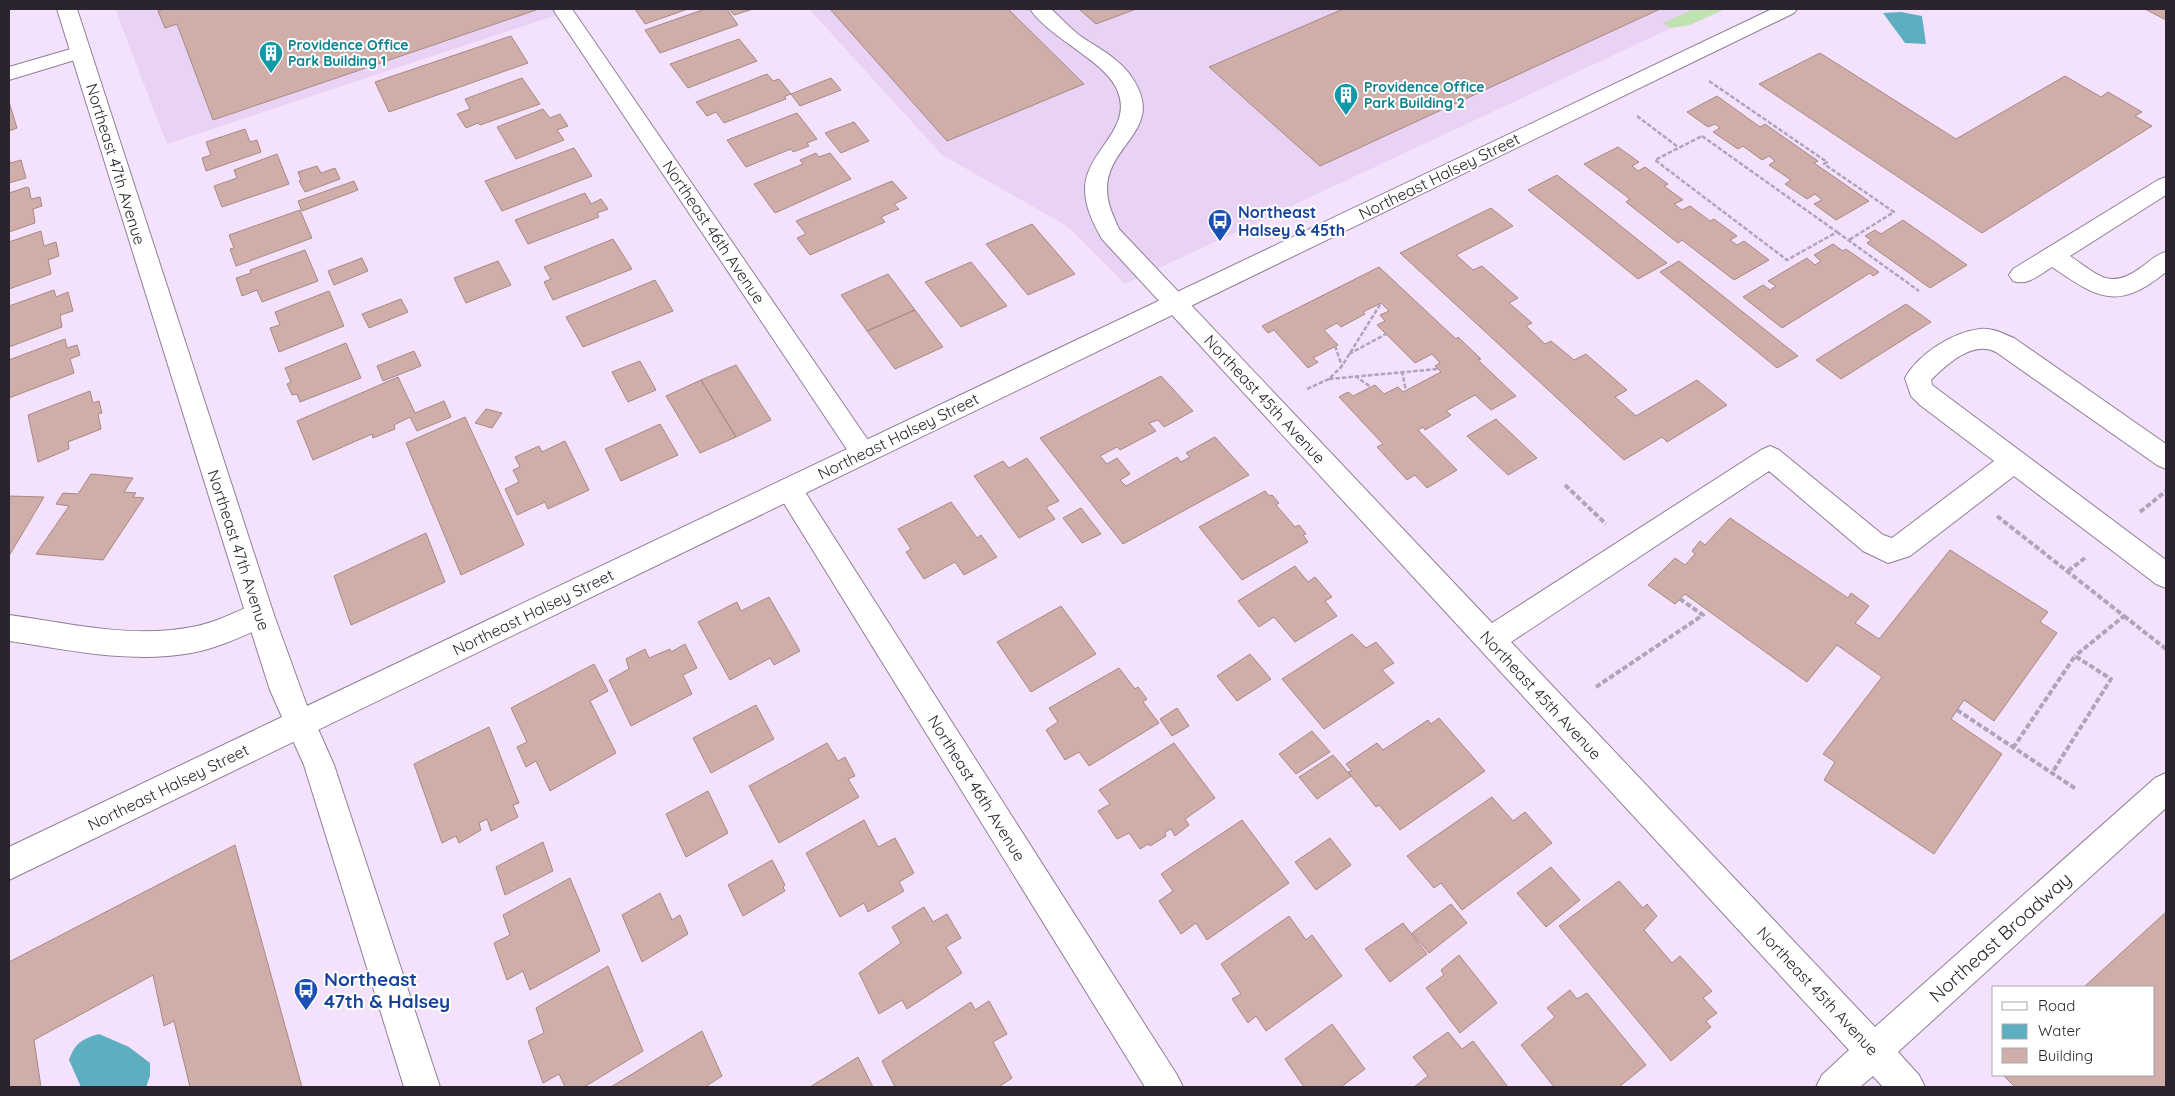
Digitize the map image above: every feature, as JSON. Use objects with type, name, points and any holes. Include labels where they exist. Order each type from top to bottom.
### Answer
[{"type":"street","name":"Northeast 47th Avenue","points":[[67,9],[260,615],[285,690],[319,765],[422,1087]]},
{"type":"street","name":"Northeast 45th Avenue","points":[[1040,9],[1071,38],[1108,64],[1130,94],[1133,112],[1122,137],[1105,159],[1096,178],[1096,199],[1101,220],[1110,234],[1907,1087]]},
{"type":"street","name":"Northeast Halsey Street","points":[[9,864],[1787,9]]},
{"type":"street","name":"Northeast 46th Avenue","points":[[564,12],[863,453]]},
{"type":"street","points":[[9,74],[81,52]]},
{"type":"street","points":[[2022,275],[2166,185]]},
{"type":"street","points":[[2053,256],[2099,284],[2116,290],[2127,288],[2166,260]]},
{"type":"street","points":[[2166,458],[2005,345],[1981,337],[1969,340],[1923,370],[1918,378],[1920,389],[2166,576]]},
{"type":"street","points":[[1490,640],[1770,457],[1873,543],[1888,551],[1900,548],[2014,461]]},
{"type":"street","name":"Northeast 46th Avenue","points":[[789,489],[1165,1087]]},
{"type":"street","points":[[9,628],[121,643],[163,644],[191,641],[213,635],[260,615]]},
{"type":"street","name":"Northeast Broadway","points":[[1834,1087],[2166,788]]},
{"type":"path","points":[[1709,81],[1827,162],[1824,164],[1894,212],[1850,240]]},
{"type":"path","points":[[1637,116],[1679,148]]},
{"type":"path","points":[[1838,232],[1788,260],[1655,160],[1702,136],[1850,240],[1919,291]]},
{"type":"path","points":[[1329,379],[1342,366],[1382,304]]},
{"type":"path","points":[[1348,354],[1386,334]]},
{"type":"path","points":[[1335,346],[1342,366]]},
{"type":"path","points":[[1307,389],[1329,379],[1438,369]]},
{"type":"path","points":[[1402,371],[1406,391]]},
{"type":"path","points":[[1354,376],[1371,387]]},
{"type":"path","points":[[1954,506],[1981,528],[1997,516],[2166,649]]},
{"type":"path","points":[[1596,687],[1703,615],[1680,598]]},
{"type":"path","points":[[2013,748],[2075,656],[2124,616]]},
{"type":"path","points":[[2052,773],[2112,679],[2075,656]]},
{"type":"path","points":[[1957,710],[2076,789]]},
{"type":"shaded area","name":"Providence Office Park Building 1","points":[[115,9],[575,9],[167,144]]},
{"type":"shaded area","points":[[809,9],[1712,9],[1125,284],[1067,226],[942,155]]},
{"type":"green space","points":[[1694,9],[1725,9],[1690,25],[1671,28],[1663,23]]},
{"type":"water","points":[[1901,12],[1922,16],[1926,44],[1905,43],[1883,13]]},
{"type":"water","points":[[99,1034],[129,1047],[150,1063],[150,1076],[146,1087],[81,1087],[69,1060],[80,1042]]},
{"type":"building","name":"Providence Office Park Building 1","points":[[164,9],[539,9],[213,120],[177,24],[165,28],[158,11]]},
{"type":"building","points":[[635,9],[688,9],[645,24]]},
{"type":"building","points":[[705,9],[727,9],[738,25],[660,53],[645,30]]},
{"type":"building","points":[[729,9],[753,9],[734,15]]},
{"type":"building","points":[[830,9],[1008,9],[1084,84],[947,141]]},
{"type":"building","points":[[1079,9],[1136,9],[1096,24]]},
{"type":"building","name":"Providence Office Park Building 2","points":[[1343,9],[1660,9],[1320,166],[1209,67]]},
{"type":"building","points":[[2145,9],[2166,9],[2166,20]]},
{"type":"building","points":[[511,36],[528,63],[389,112],[375,82]]},
{"type":"building","points":[[739,39],[757,61],[688,88],[670,64]]},
{"type":"building","points":[[1820,53],[1956,139],[2065,76],[2101,97],[2108,92],[2142,112],[2135,116],[2152,126],[1982,233],[1759,84]]},
{"type":"building","points":[[767,74],[773,81],[779,79],[791,94],[785,96],[786,99],[724,123],[716,112],[707,116],[696,102]]},
{"type":"building","points":[[522,78],[540,104],[466,128],[457,114],[470,109],[465,99]]},
{"type":"building","points":[[831,78],[841,90],[800,106],[791,94]]},
{"type":"building","points":[[1717,96],[1760,127],[1765,124],[1818,161],[1814,163],[1869,201],[1836,220],[1814,204],[1822,200],[1815,194],[1807,199],[1785,184],[1791,180],[1769,165],[1775,161],[1769,156],[1762,160],[1743,146],[1738,149],[1713,132],[1720,128],[1715,124],[1708,127],[1687,112]]},
{"type":"building","points":[[9,102],[17,128],[9,131]]},
{"type":"building","points":[[543,109],[550,118],[560,114],[568,126],[557,130],[564,140],[516,159],[497,127]]},
{"type":"building","points":[[797,113],[817,139],[807,143],[809,146],[793,152],[791,149],[746,167],[727,140]]},
{"type":"building","points":[[854,122],[869,141],[841,153],[825,133]]},
{"type":"building","points":[[245,129],[250,142],[257,140],[261,152],[206,171],[202,158],[211,155],[206,142]]},
{"type":"building","points":[[1618,147],[1639,162],[1632,166],[1638,171],[1645,167],[1668,184],[1664,186],[1683,200],[1674,204],[1682,210],[1690,206],[1710,221],[1714,219],[1737,236],[1730,240],[1737,245],[1744,241],[1769,260],[1734,280],[1682,240],[1678,243],[1626,202],[1630,199],[1584,164]]},
{"type":"building","points":[[574,148],[592,176],[502,211],[485,181]]},
{"type":"building","points":[[816,153],[819,157],[830,153],[851,179],[775,213],[754,184],[803,164],[800,160]]},
{"type":"building","points":[[277,154],[289,184],[222,207],[214,186],[237,178],[234,170]]},
{"type":"building","points":[[9,157],[10,163],[21,160],[26,178],[9,183]]},
{"type":"building","points":[[317,166],[321,173],[335,168],[340,179],[305,192],[299,181],[301,180],[298,172]]},
{"type":"building","points":[[1557,175],[1667,263],[1638,279],[1528,190]]},
{"type":"building","points":[[354,181],[358,190],[302,211],[298,201]]},
{"type":"building","points":[[892,181],[907,198],[894,204],[899,209],[881,217],[885,222],[810,255],[797,238],[806,234],[796,221]]},
{"type":"building","points":[[29,188],[31,199],[40,197],[42,206],[33,209],[35,223],[9,232],[9,193]]},
{"type":"building","points":[[585,193],[591,204],[601,199],[608,209],[597,213],[599,217],[528,244],[515,220]]},
{"type":"building","points":[[1491,208],[1513,226],[1456,255],[1473,270],[1482,266],[1518,298],[1509,303],[1532,323],[1526,326],[1545,344],[1551,341],[1574,360],[1586,354],[1627,390],[1615,397],[1636,416],[1697,380],[1727,405],[1667,442],[1662,437],[1624,460],[1400,253]]},
{"type":"building","points":[[300,210],[312,238],[236,266],[230,249],[234,248],[229,235]]},
{"type":"building","points":[[1903,220],[1967,265],[1930,288],[1867,243],[1871,240],[1865,236],[1875,230],[1881,234]]},
{"type":"building","points":[[1032,224],[1075,274],[1028,295],[986,244]]},
{"type":"building","points":[[41,231],[44,246],[56,242],[59,256],[48,260],[51,274],[9,289],[9,242]]},
{"type":"building","points":[[613,239],[632,269],[553,300],[544,282],[551,279],[544,267]]},
{"type":"building","points":[[1833,244],[1843,251],[1846,249],[1879,272],[1873,276],[1870,273],[1782,328],[1743,297],[1763,285],[1770,290],[1776,286],[1768,281],[1807,258],[1815,265],[1821,261],[1814,255]]},
{"type":"building","points":[[305,250],[318,281],[262,302],[257,290],[242,296],[236,278],[251,273],[250,270]]},
{"type":"building","points":[[362,258],[368,271],[334,285],[328,271]]},
{"type":"building","points":[[498,261],[511,285],[466,303],[454,278]]},
{"type":"building","points":[[1679,261],[1798,356],[1777,368],[1660,272]]},
{"type":"building","points":[[971,262],[1007,306],[961,327],[925,282]]},
{"type":"building","points":[[1379,267],[1456,339],[1458,337],[1481,359],[1478,360],[1516,396],[1491,410],[1475,395],[1446,411],[1451,415],[1425,430],[1423,427],[1418,430],[1457,470],[1427,488],[1415,475],[1407,480],[1377,447],[1383,444],[1339,397],[1348,392],[1353,396],[1375,385],[1384,394],[1398,387],[1403,392],[1441,372],[1435,366],[1440,363],[1432,354],[1415,363],[1377,325],[1385,321],[1380,315],[1389,311],[1381,303],[1363,312],[1365,314],[1341,327],[1337,323],[1324,330],[1338,345],[1313,358],[1318,362],[1308,368],[1274,330],[1268,333],[1262,326]]},
{"type":"building","points":[[888,274],[915,310],[867,331],[841,295]]},
{"type":"building","points":[[655,280],[673,311],[583,347],[566,317]]},
{"type":"building","points":[[54,290],[56,297],[68,292],[73,311],[60,315],[62,327],[9,347],[9,306]]},
{"type":"building","points":[[329,291],[344,326],[279,352],[270,328],[280,325],[275,312]]},
{"type":"building","points":[[401,299],[408,312],[369,328],[362,314]]},
{"type":"building","points":[[1906,304],[1931,322],[1841,379],[1816,360]]},
{"type":"building","points":[[915,310],[943,347],[895,369],[867,331]]},
{"type":"building","points":[[65,339],[67,348],[77,345],[80,355],[70,359],[74,373],[9,398],[9,360]]},
{"type":"building","points":[[346,343],[361,378],[300,402],[297,394],[292,395],[287,384],[291,382],[285,368]]},
{"type":"building","points":[[414,351],[421,366],[383,381],[377,366]]},
{"type":"building","points":[[640,361],[656,390],[628,402],[612,372]]},
{"type":"building","points":[[736,365],[771,420],[736,437],[701,380]]},
{"type":"building","points":[[1161,376],[1193,411],[1164,427],[1158,420],[1149,423],[1156,431],[1120,450],[1117,447],[1100,456],[1107,464],[1117,458],[1130,474],[1120,480],[1126,486],[1177,457],[1181,462],[1190,457],[1186,453],[1215,437],[1249,475],[1123,544],[1040,438]]},
{"type":"building","points":[[398,377],[415,413],[444,401],[451,417],[417,431],[410,417],[394,425],[395,429],[373,438],[372,434],[313,460],[297,421]]},
{"type":"building","points":[[701,380],[736,437],[700,453],[666,396]]},
{"type":"building","points":[[90,391],[93,403],[99,401],[102,413],[98,414],[101,429],[68,442],[69,449],[38,462],[28,415]]},
{"type":"building","points":[[486,409],[502,413],[492,428],[475,423]]},
{"type":"building","points":[[465,417],[524,545],[461,575],[406,443]]},
{"type":"building","points":[[1496,419],[1537,458],[1508,475],[1467,436]]},
{"type":"building","points":[[660,424],[678,455],[621,481],[605,449]]},
{"type":"building","points":[[565,441],[589,490],[548,509],[545,502],[517,515],[505,489],[519,482],[513,470],[520,467],[515,457],[539,446],[542,452]]},
{"type":"building","points":[[1027,458],[1059,501],[1046,507],[1055,519],[1019,538],[974,476],[1003,461],[1009,468]]},
{"type":"building","points":[[91,474],[133,478],[124,492],[136,493],[133,497],[144,498],[103,560],[36,554],[69,506],[56,504],[63,493],[78,494]]},
{"type":"building","points":[[1265,491],[1269,496],[1272,495],[1279,503],[1276,505],[1295,527],[1299,525],[1306,534],[1303,535],[1308,542],[1242,580],[1199,527]]},
{"type":"building","points":[[9,496],[44,497],[9,556]]},
{"type":"building","points":[[951,502],[977,538],[981,535],[997,557],[964,575],[955,562],[924,579],[906,552],[911,549],[898,529]]},
{"type":"building","points":[[1081,508],[1101,534],[1082,543],[1063,518]]},
{"type":"building","points":[[1730,518],[1848,598],[1851,593],[1869,606],[1855,623],[1879,639],[1950,550],[2048,612],[2040,622],[2057,633],[1994,721],[1964,700],[1951,719],[2002,754],[1934,854],[1824,780],[1835,762],[1823,754],[1882,677],[1837,645],[1807,682],[1685,594],[1675,604],[1648,585],[1675,558],[1685,565],[1695,554],[1692,551],[1700,541],[1705,545]]},
{"type":"building","points":[[426,533],[445,582],[351,625],[334,576]]},
{"type":"building","points":[[1295,566],[1308,582],[1315,577],[1332,597],[1325,601],[1337,616],[1295,642],[1274,617],[1259,627],[1238,601]]},
{"type":"building","points":[[769,597],[800,651],[774,665],[770,658],[730,680],[698,622],[737,602],[741,611]]},
{"type":"building","points":[[1061,606],[1096,654],[1031,692],[997,642]]},
{"type":"building","points":[[1352,634],[1366,648],[1376,642],[1394,663],[1382,670],[1394,683],[1324,729],[1282,679]]},
{"type":"building","points":[[685,644],[697,668],[683,675],[692,694],[631,726],[609,680],[629,669],[626,659],[645,649],[649,658],[670,649],[671,652]]},
{"type":"building","points":[[1250,654],[1271,679],[1237,701],[1217,676]]},
{"type":"building","points":[[594,664],[608,691],[590,701],[616,753],[550,791],[536,761],[526,767],[517,747],[527,742],[511,708]]},
{"type":"building","points":[[1119,668],[1135,689],[1138,687],[1147,699],[1143,702],[1159,723],[1089,766],[1079,752],[1065,760],[1046,730],[1058,722],[1049,708]]},
{"type":"building","points":[[756,705],[774,739],[711,773],[693,738]]},
{"type":"building","points":[[1177,708],[1189,726],[1172,736],[1160,719]]},
{"type":"building","points":[[1439,718],[1485,771],[1400,830],[1379,805],[1376,807],[1348,772],[1352,771],[1346,764],[1377,743],[1383,750],[1428,720],[1431,724]]},
{"type":"building","points":[[489,727],[519,803],[513,805],[518,817],[491,831],[487,819],[479,823],[481,830],[459,843],[456,836],[442,843],[414,764]]},
{"type":"building","points":[[1312,731],[1330,752],[1296,774],[1279,754]]},
{"type":"building","points":[[827,743],[838,761],[845,757],[855,776],[848,779],[859,797],[779,843],[749,786]]},
{"type":"building","points":[[1174,743],[1215,798],[1185,819],[1189,825],[1175,836],[1171,829],[1165,832],[1166,836],[1150,846],[1148,844],[1140,849],[1129,833],[1117,839],[1098,811],[1110,804],[1099,790]]},
{"type":"building","points":[[1333,755],[1351,776],[1317,799],[1299,777]]},
{"type":"building","points":[[708,791],[728,833],[686,857],[666,814]]},
{"type":"building","points":[[1492,797],[1513,821],[1525,812],[1552,843],[1462,910],[1441,883],[1434,888],[1407,856]]},
{"type":"building","points":[[864,820],[878,847],[895,838],[914,873],[899,882],[904,891],[868,912],[864,903],[840,917],[806,853]]},
{"type":"building","points":[[1242,820],[1289,883],[1207,940],[1196,923],[1181,934],[1159,901],[1173,891],[1161,874]]},
{"type":"building","points":[[1330,838],[1351,865],[1316,890],[1295,862]]},
{"type":"building","points":[[543,842],[553,871],[505,895],[496,867]]},
{"type":"building","points":[[235,845],[302,1087],[190,1087],[174,1021],[164,1026],[153,975],[34,1040],[41,1087],[9,1087],[9,962]]},
{"type":"building","points":[[772,860],[785,885],[783,887],[785,891],[743,916],[728,885]]},
{"type":"building","points":[[1551,867],[1580,900],[1546,927],[1517,893]]},
{"type":"building","points":[[570,878],[600,951],[530,990],[523,971],[507,980],[494,943],[510,935],[503,915]]},
{"type":"building","points":[[1619,881],[1643,908],[1647,904],[1657,916],[1644,930],[1672,963],[1680,956],[1712,991],[1703,998],[1717,1013],[1706,1021],[1711,1027],[1671,1061],[1559,926]]},
{"type":"building","points":[[660,893],[672,920],[680,915],[688,934],[642,962],[622,915]]},
{"type":"building","points":[[1451,904],[1467,923],[1429,953],[1412,933]]},
{"type":"building","points":[[924,907],[933,922],[947,914],[961,938],[946,947],[962,973],[907,1009],[902,1000],[879,1014],[859,973],[901,943],[892,927]]},
{"type":"building","points":[[2166,912],[2166,1087],[2015,1087],[2004,1076],[2155,1076],[2155,986],[2085,986]]},
{"type":"building","points":[[1289,916],[1306,940],[1312,935],[1342,976],[1266,1031],[1256,1016],[1248,1023],[1232,999],[1241,994],[1221,964]]},
{"type":"building","points":[[1403,923],[1427,954],[1390,982],[1365,949]]},
{"type":"building","points":[[1459,955],[1497,1003],[1460,1033],[1426,988],[1444,975],[1441,970]]},
{"type":"building","points":[[608,966],[643,1051],[584,1087],[565,1087],[559,1074],[543,1083],[528,1041],[544,1033],[536,1008]]},
{"type":"building","points":[[1570,990],[1577,999],[1587,993],[1646,1065],[1619,1087],[1554,1087],[1521,1045],[1555,1017],[1547,1008]]},
{"type":"building","points":[[989,1001],[1007,1034],[993,1042],[1012,1078],[999,1087],[895,1087],[882,1061],[971,1002],[975,1010]]},
{"type":"building","points":[[1332,1024],[1365,1069],[1341,1087],[1304,1087],[1285,1059]]},
{"type":"building","points":[[702,1031],[722,1076],[705,1087],[611,1087]]},
{"type":"building","points":[[1448,1032],[1462,1049],[1473,1041],[1508,1087],[1414,1087],[1428,1076],[1413,1057]]},
{"type":"building","points":[[858,1057],[873,1087],[810,1087]]},
{"type":"place","name":"Providence Office Park Building 1","points":[[271,74]]},
{"type":"place","name":"Providence Office Park Building 2","points":[[1346,116]]},
{"type":"place","name":"Northeast Halsey & 45th","points":[[1220,242]]},
{"type":"place","name":"Northeast 47th & Halsey","points":[[306,1011]]}]
